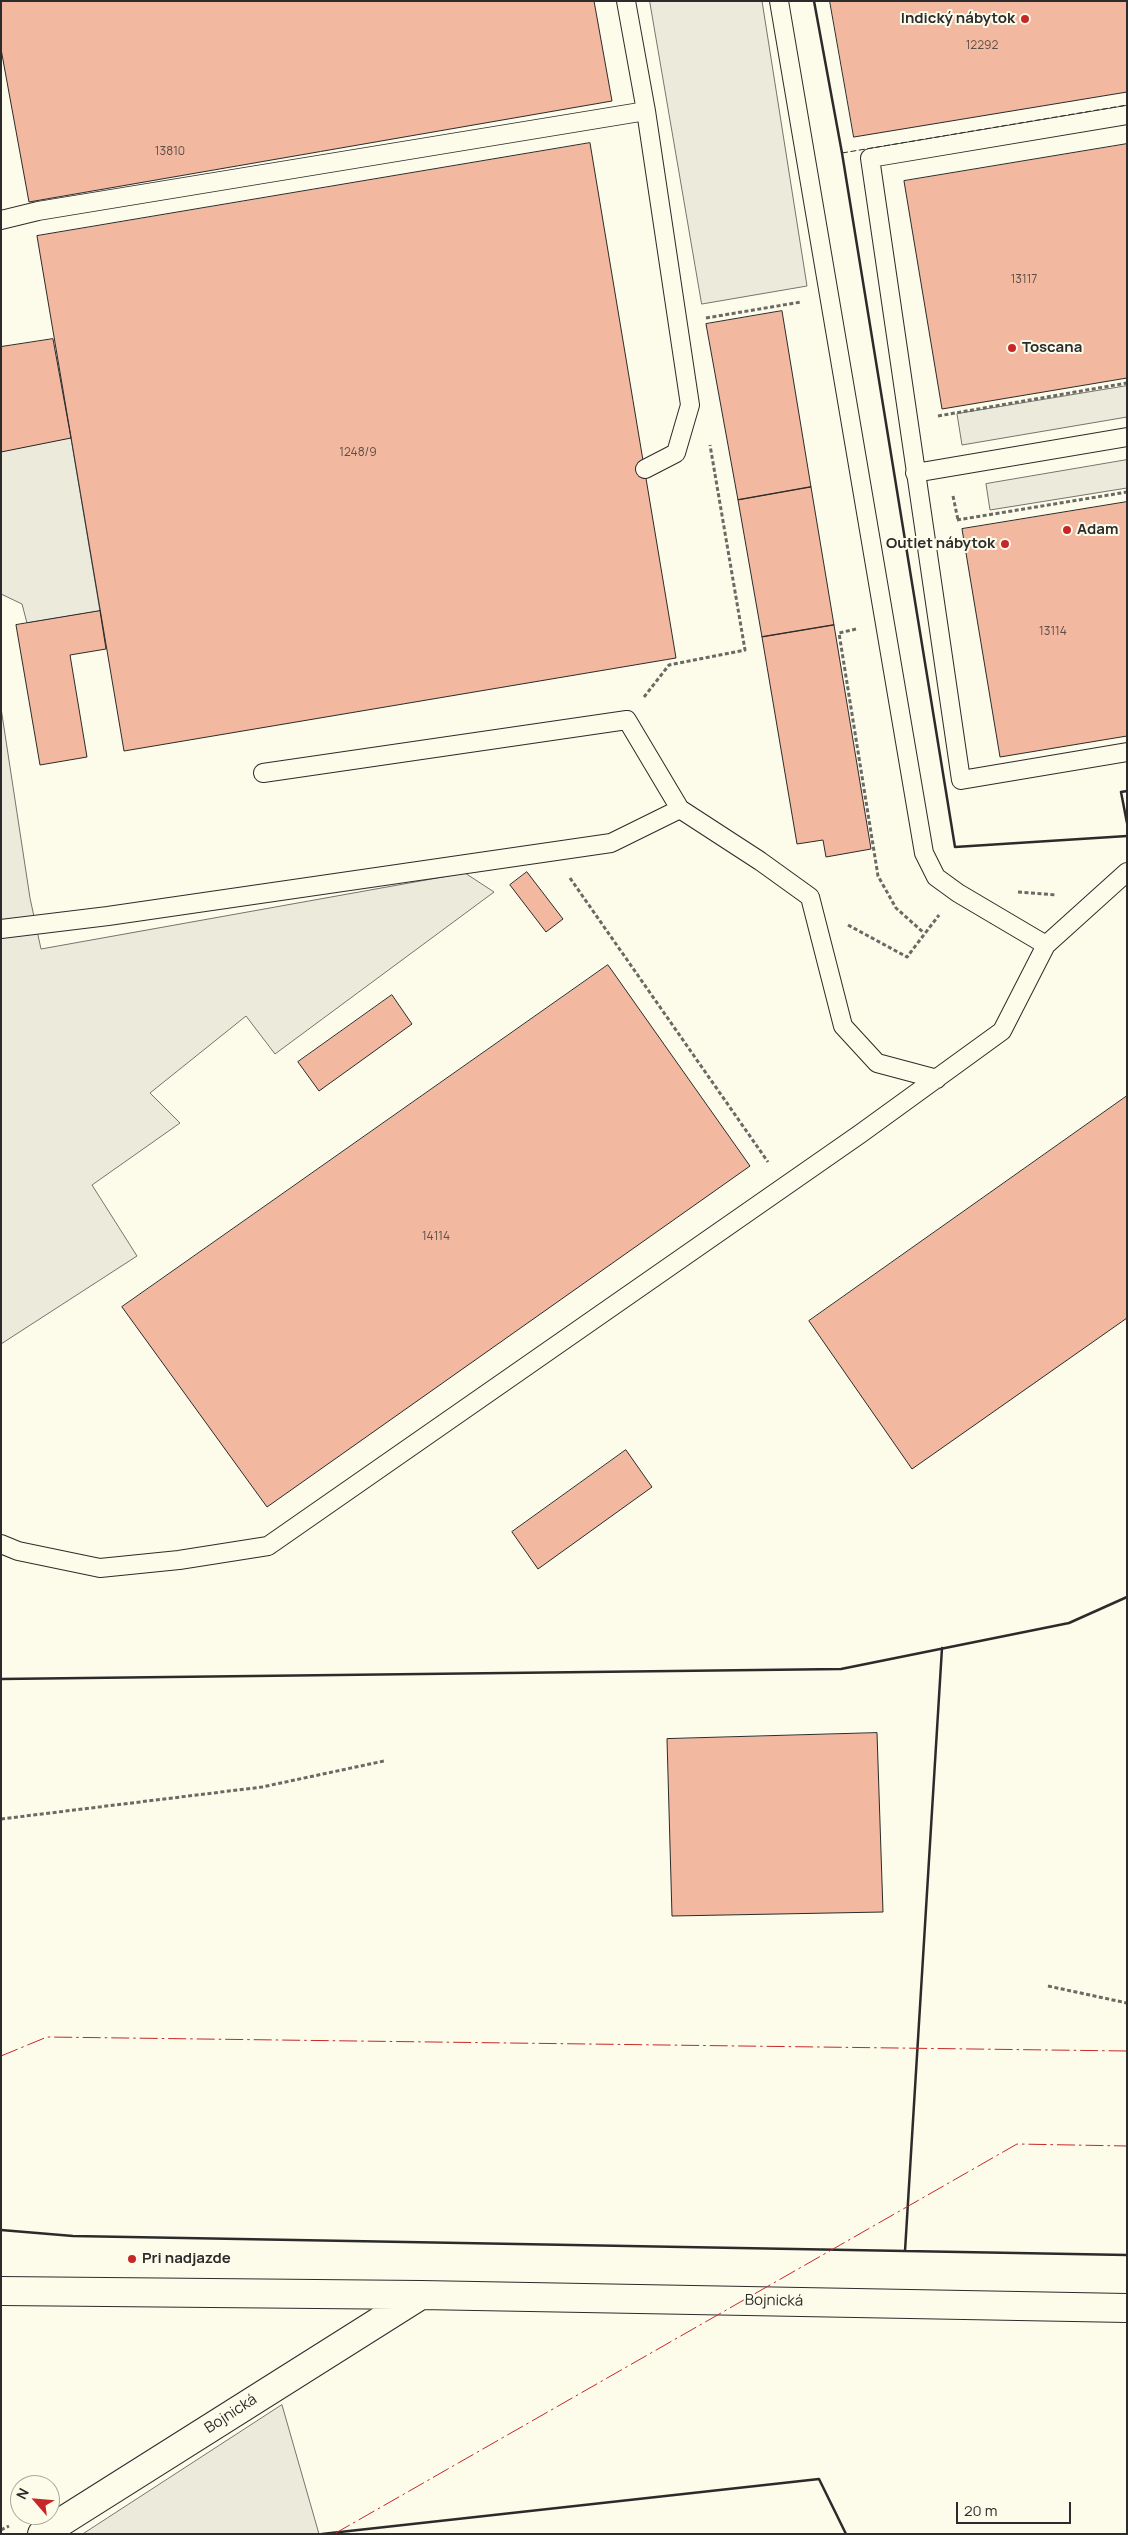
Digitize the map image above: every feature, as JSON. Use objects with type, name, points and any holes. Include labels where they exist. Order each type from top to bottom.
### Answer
[{"type":"street","name":"Bojnická","points":[[1,2291],[421,2295],[1127,2308]]},
{"type":"street","name":"Bojnická","points":[[42,2534],[421,2295]]},
{"type":"lane","points":[[626,1],[646,110],[690,405],[676,453],[645,469]]},
{"type":"lane","points":[[779,1],[924,854],[936,877],[958,893],[1046,945]]},
{"type":"lane","points":[[1,220],[38,211],[646,110]]},
{"type":"lane","points":[[1127,115],[870,158],[922,527],[961,780],[1127,752]]},
{"type":"lane","points":[[915,473],[1127,437]]},
{"type":"lane","points":[[263,773],[626,720],[680,809],[810,897],[843,1026],[877,1063],[937,1079]]},
{"type":"lane","points":[[1,929],[108,916],[611,843],[680,809]]},
{"type":"lane","points":[[1,1544],[18,1551],[100,1568],[179,1560],[268,1546],[785,1187],[1002,1031],[1046,945],[1127,872]]},
{"type":"path","points":[[701,319],[811,300]]},
{"type":"path","points":[[958,520],[938,416],[1127,383]]},
{"type":"path","points":[[626,720],[669,665],[745,650],[710,441]]},
{"type":"path","points":[[922,527],[1127,492]]},
{"type":"path","points":[[864,626],[839,633],[878,876],[896,908],[924,933]]},
{"type":"path","points":[[551,851],[785,1187]]},
{"type":"path","points":[[1,1819],[262,1787],[384,1761]]},
{"type":"path","points":[[1048,1986],[1127,2003]]},
{"type":"shaded area","points":[[650,1],[762,1],[807,286],[702,304]]},
{"type":"shaded area","points":[[1127,386],[1127,417],[962,445],[957,414]]},
{"type":"shaded area","points":[[71,438],[100,611],[27,623],[22,604],[1,594],[1,452]]},
{"type":"shaded area","points":[[1127,460],[1127,488],[990,510],[986,484]]},
{"type":"shaded area","points":[[1,708],[30,898],[41,949],[465,873],[494,892],[275,1054],[246,1016],[150,1093],[180,1123],[92,1185],[137,1256],[1,1344]]},
{"type":"shaded area","points":[[282,2405],[319,2534],[83,2534]]},
{"type":"building","points":[[1,1],[594,1],[612,101],[29,202],[1,49]]},
{"type":"building","points":[[830,1],[1127,1],[1127,92],[854,137]]},
{"type":"building","points":[[590,143],[676,658],[124,751],[37,236]]},
{"type":"building","points":[[1127,144],[1127,378],[942,409],[904,181]]},
{"type":"building","points":[[782,311],[811,487],[738,500],[706,324]]},
{"type":"building","points":[[53,339],[71,438],[1,452],[1,347]]},
{"type":"building","points":[[811,487],[834,625],[762,637],[738,500]]},
{"type":"building","points":[[1127,502],[1127,736],[1000,757],[962,529]]},
{"type":"building","points":[[100,611],[106,649],[70,655],[87,757],[40,765],[16,625]]},
{"type":"building","points":[[834,625],[871,849],[826,857],[823,840],[797,844],[762,637]]},
{"type":"building","points":[[527,872],[563,919],[546,932],[510,885]]},
{"type":"building","points":[[608,965],[750,1166],[267,1507],[122,1307]]},
{"type":"building","points":[[392,995],[412,1024],[319,1091],[298,1062]]},
{"type":"building","points":[[1127,1096],[1127,1318],[912,1469],[809,1321]]},
{"type":"building","points":[[626,1450],[652,1487],[538,1569],[512,1532]]},
{"type":"building","points":[[877,1733],[883,1912],[672,1916],[667,1739]]},
{"type":"fence","points":[[842,153],[1127,105]]},
{"type":"wall","points":[[814,1],[842,153],[955,847],[1127,836]]},
{"type":"wall","points":[[1127,791],[1121,792],[1127,823]]},
{"type":"wall","points":[[1,1679],[841,1669],[1069,1623],[1127,1597]]},
{"type":"wall","points":[[905,2251],[942,1648]]},
{"type":"wall","points":[[1,2230],[73,2236],[1127,2255]]},
{"type":"wall","points":[[322,2534],[819,2479],[846,2534]]},
{"type":"power","points":[[1,2056],[47,2037],[1127,2051]]},
{"type":"power","points":[[334,2534],[1017,2144],[1127,2146]]},
{"type":"place","name":"Indický nábytok","points":[[1025,19]]},
{"type":"place","name":"Toscana","points":[[1012,348]]},
{"type":"place","name":"Adam","points":[[1067,530]]},
{"type":"place","name":"Outlet nábytok","points":[[1005,544]]},
{"type":"place","name":"Pri nadjazde","points":[[132,2259]]}]
